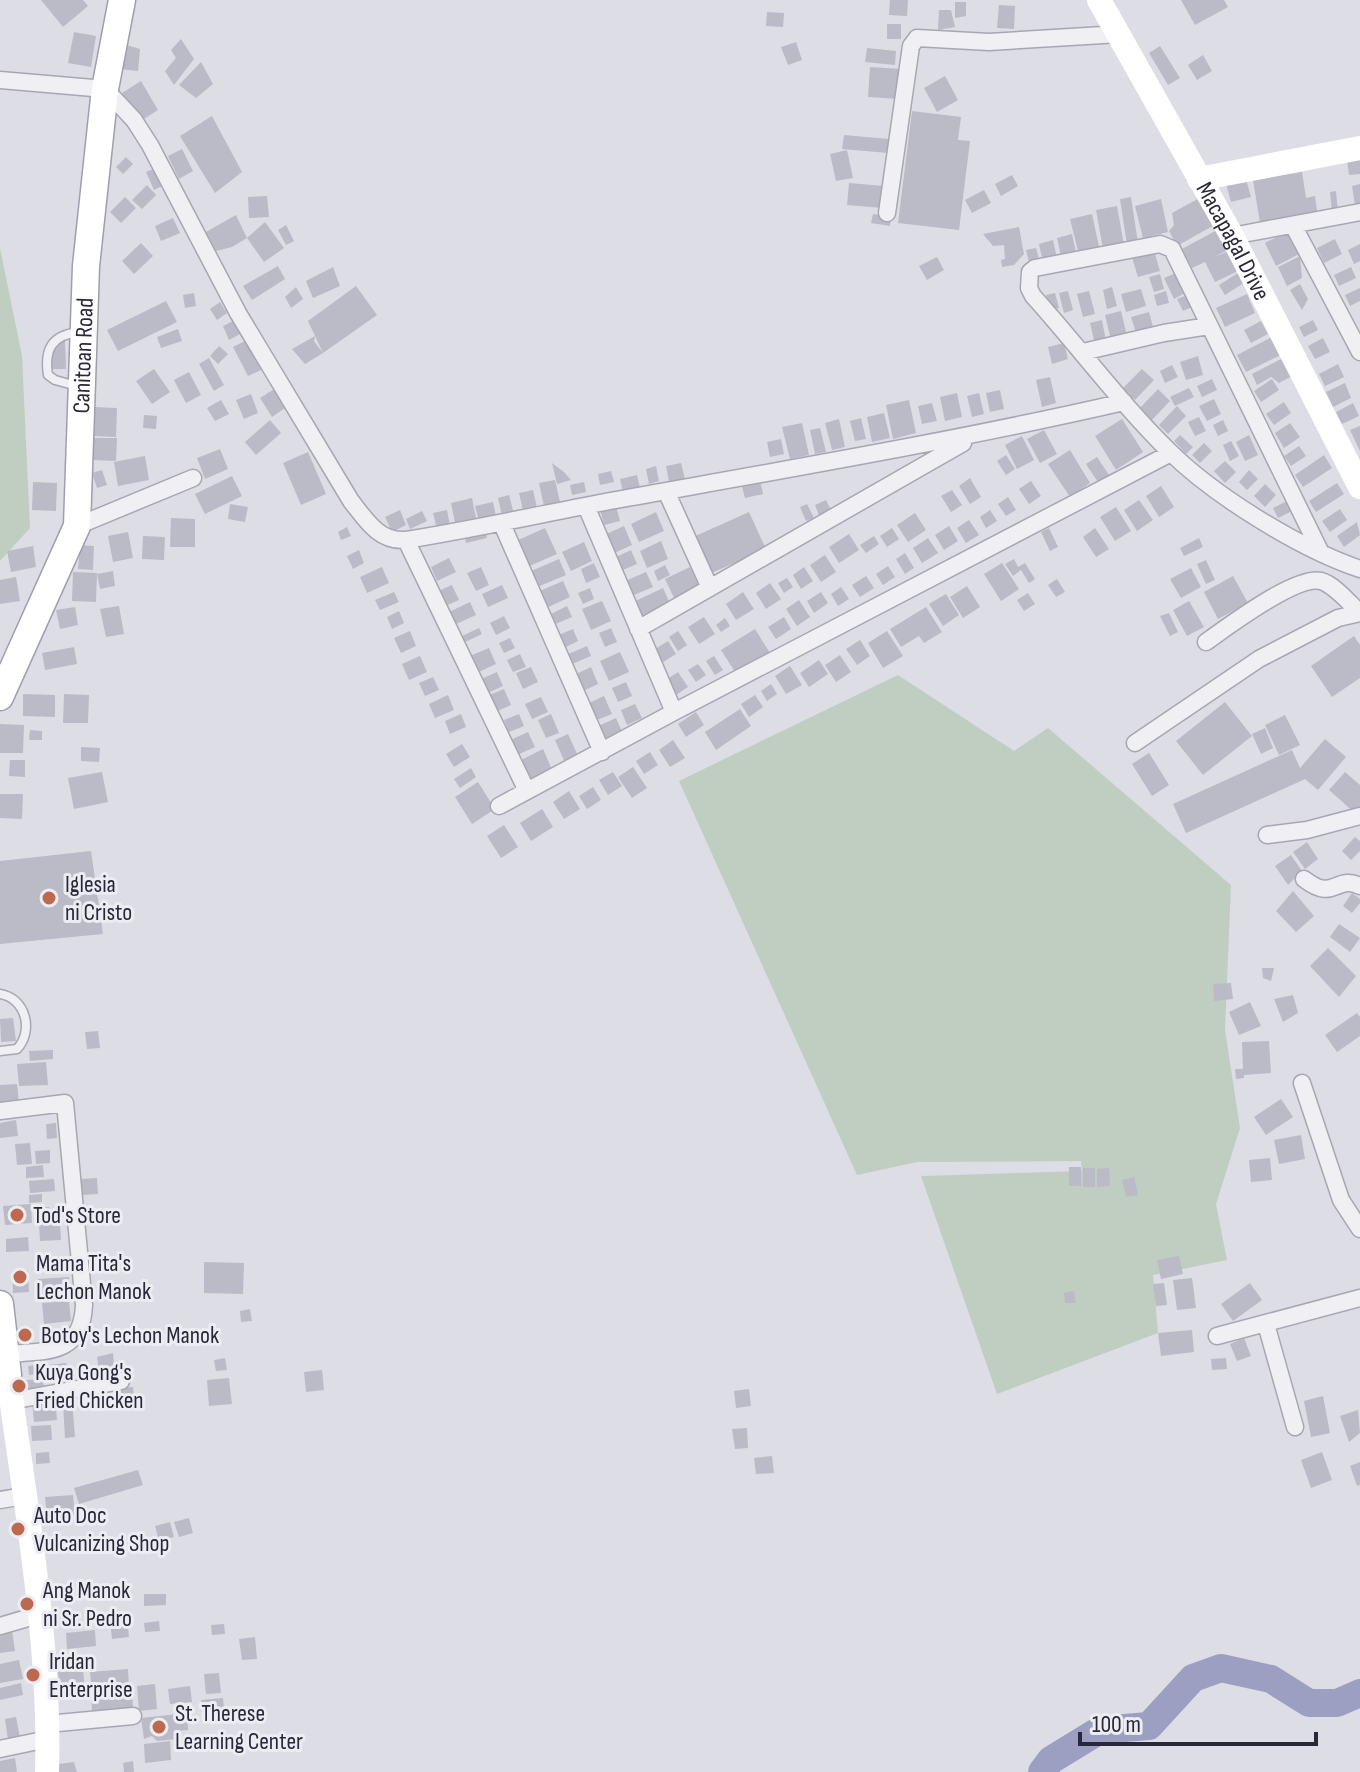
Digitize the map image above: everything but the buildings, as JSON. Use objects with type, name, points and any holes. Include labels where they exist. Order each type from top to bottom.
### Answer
[{"type":"main road","name":"Canitoan Road","points":[[0,697],[77,526],[83,331],[91,205],[105,89],[122,0]]},
{"type":"main road","name":"Macapagal Drive","points":[[1099,0],[1232,236],[1360,487]]},
{"type":"main road","points":[[1199,179],[1360,148]]},
{"type":"main road","points":[[0,1304],[4,1368],[11,1401],[12,1498],[38,1615],[48,1731],[47,1772]]},
{"type":"street","points":[[887,213],[911,46],[917,38],[989,42],[1120,34]]},
{"type":"street","points":[[0,80],[105,89],[134,120],[238,313],[351,501],[382,535],[391,540],[502,524],[976,435],[1124,402]]},
{"type":"street","points":[[1232,236],[1360,212]]},
{"type":"street","points":[[1293,225],[1360,352]]},
{"type":"street","points":[[1320,551],[1174,253],[1166,245],[1035,268],[1030,272],[1029,288],[1033,296],[1171,453],[1285,535],[1320,551],[1360,569]]},
{"type":"street","points":[[1083,352],[1209,326]]},
{"type":"street","points":[[638,629],[976,435]]},
{"type":"street","points":[[499,806],[1171,453]]},
{"type":"street","points":[[77,526],[193,478]]},
{"type":"street","points":[[666,491],[710,588]]},
{"type":"street","points":[[586,506],[674,712]]},
{"type":"street","points":[[502,524],[602,752]]},
{"type":"street","points":[[406,540],[527,791]]},
{"type":"street","points":[[1206,642],[1270,597],[1315,581],[1326,583],[1360,613]]},
{"type":"street","points":[[1135,743],[1259,659],[1338,618],[1360,613]]},
{"type":"street","points":[[1267,835],[1307,830],[1360,816]]},
{"type":"street","points":[[1304,879],[1318,890],[1345,883],[1360,886]]},
{"type":"street","points":[[1302,1083],[1341,1200],[1360,1229]]},
{"type":"street","points":[[0,1111],[65,1103],[84,1305],[81,1329],[63,1347],[4,1368]]},
{"type":"street","points":[[1217,1336],[1360,1298]]},
{"type":"street","points":[[1266,1324],[1295,1427]]},
{"type":"street","points":[[11,1401],[121,1381]]},
{"type":"street","points":[[0,1626],[38,1615]]},
{"type":"street","points":[[0,1749],[48,1731],[133,1716]]},
{"type":"lane","points":[[83,331],[63,334],[53,343],[46,363],[48,375],[55,380],[83,387]]},
{"type":"lane","points":[[0,994],[17,1000],[23,1008],[24,1038],[17,1049],[0,1051]]},
{"type":"green space","points":[[0,248],[22,356],[30,528],[0,561]]},
{"type":"green space","points":[[898,675],[1014,751],[1048,728],[1231,885],[1225,1030],[1240,1128],[1216,1204],[1227,1260],[1153,1275],[1158,1333],[997,1394],[921,1176],[1082,1171],[1081,1161],[917,1162],[857,1175],[679,781]]},
{"type":"waterway","points":[[1042,1772],[1051,1760],[1100,1730],[1149,1726],[1193,1678],[1221,1668],[1271,1679],[1309,1703],[1337,1703],[1360,1693]]},
{"type":"place","name":"Iglesia ni Cristo","points":[[49,898]]},
{"type":"place","name":"Tod's Store","points":[[17,1215]]},
{"type":"place","name":"Mama Tita's Lechon Manok","points":[[20,1277]]},
{"type":"place","name":"Botoy's Lechon Manok","points":[[25,1335]]},
{"type":"place","name":"Kuya Gong's Fried Chicken","points":[[19,1386]]},
{"type":"place","name":"Auto Doc Vulcanizing Shop","points":[[18,1529]]},
{"type":"place","name":"Ang Manok ni Sr. Pedro","points":[[27,1604]]},
{"type":"place","name":"Iridan Enterprise","points":[[33,1675]]},
{"type":"place","name":"St. Therese Learning Center","points":[[159,1727]]}]
